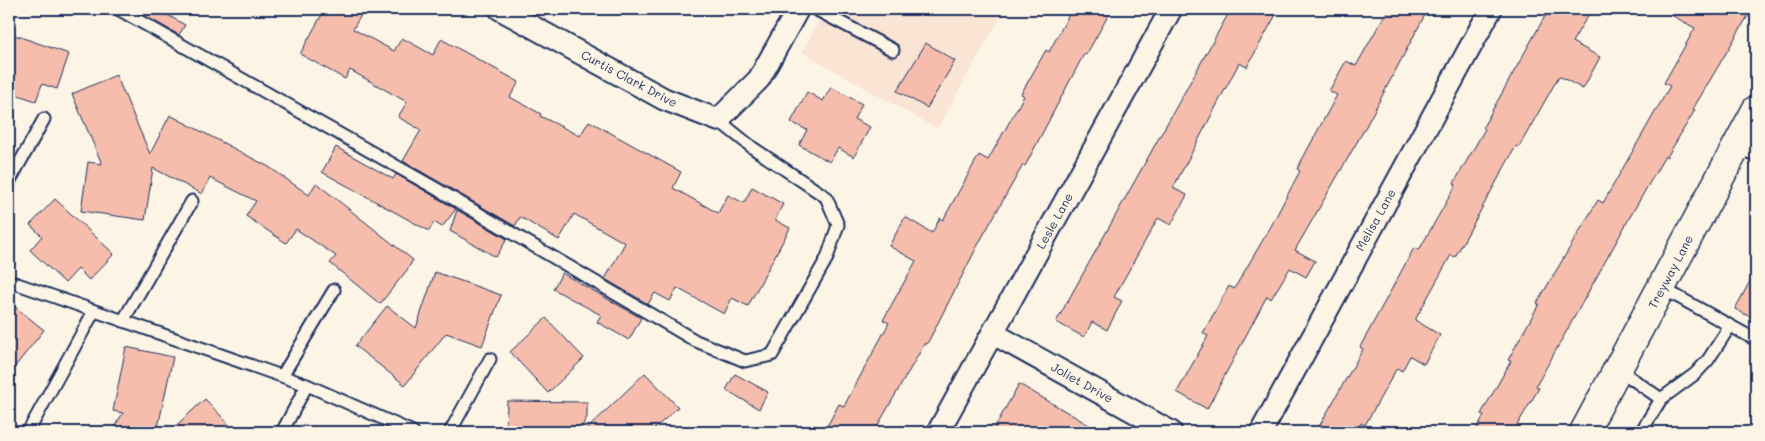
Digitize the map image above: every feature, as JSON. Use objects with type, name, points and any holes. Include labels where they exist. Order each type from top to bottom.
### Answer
[{"type":"street","name":"Curtis Clark Drive","points":[[500,9],[664,99],[718,120]]},
{"type":"street","points":[[718,120],[759,79],[798,9]]},
{"type":"street","name":"Lesle Lane","points":[[938,432],[994,334],[1171,9]]},
{"type":"street","name":"Melisa Lane","points":[[1261,432],[1491,9]]},
{"type":"street","name":"Treyway Lane","points":[[1584,432],[1662,288],[1747,151],[1756,110]]},
{"type":"street","name":"Joliet Drive","points":[[994,334],[1171,432]]},
{"type":"lane","points":[[118,9],[435,188],[696,341],[745,361],[772,355],[827,258],[838,224],[826,197],[753,148],[718,120]]},
{"type":"lane","points":[[815,9],[893,50]]},
{"type":"lane","points":[[9,182],[44,119]]},
{"type":"lane","points":[[123,321],[192,201]]},
{"type":"lane","points":[[9,281],[93,312],[307,385],[413,432]]},
{"type":"lane","points":[[1662,288],[1756,340]]},
{"type":"lane","points":[[282,376],[334,290]]},
{"type":"lane","points":[[28,432],[93,312]]},
{"type":"lane","points":[[1641,432],[1661,399],[1695,374],[1708,360],[1730,326]]},
{"type":"lane","points":[[450,432],[490,359]]},
{"type":"lane","points":[[1618,369],[1661,399]]},
{"type":"lane","points":[[282,432],[307,385]]},
{"type":"shaded area","points":[[826,9],[1005,9],[937,129],[802,52]]},
{"type":"building","points":[[133,9],[157,9],[185,25],[179,35]]},
{"type":"building","points":[[325,9],[350,9],[361,15],[353,29],[394,51],[402,38],[433,55],[441,39],[519,82],[510,97],[541,114],[540,116],[580,136],[589,121],[681,172],[673,188],[718,213],[728,195],[744,203],[752,187],[783,204],[775,220],[790,228],[748,306],[732,298],[724,314],[677,288],[670,301],[655,293],[648,304],[605,279],[625,243],[574,214],[559,240],[520,217],[515,226],[403,161],[421,130],[398,117],[407,102],[350,70],[345,79],[300,54]]},
{"type":"building","points":[[1072,9],[1112,9],[1086,55],[1084,54],[1025,166],[1023,165],[980,241],[927,344],[925,343],[874,432],[824,432],[839,404],[844,406],[889,323],[883,320],[916,261],[889,246],[905,217],[932,233],[940,218],[943,220],[979,155],[988,160],[1024,96],[1021,94],[1046,50],[1049,52]]},
{"type":"building","points":[[1231,9],[1279,9],[1247,67],[1239,63],[1173,188],[1187,195],[1171,225],[1158,218],[1114,297],[1122,301],[1107,330],[1092,322],[1084,337],[1056,322]]},
{"type":"building","points":[[1388,9],[1428,9],[1364,130],[1295,250],[1315,261],[1306,277],[1290,268],[1271,299],[1267,296],[1207,409],[1177,392],[1208,336],[1203,333],[1229,286],[1234,289],[1270,228],[1300,171],[1297,169],[1337,95],[1329,91],[1346,61],[1356,66]]},
{"type":"building","points":[[1549,9],[1592,9],[1572,42],[1600,57],[1583,89],[1559,76],[1519,147],[1516,146],[1455,257],[1451,255],[1415,320],[1440,335],[1424,364],[1410,356],[1402,371],[1397,368],[1365,425],[1361,423],[1357,432],[1316,432],[1363,349],[1360,347],[1414,248],[1419,250],[1456,185],[1454,183],[1485,129],[1483,127]]},
{"type":"building","points":[[1660,9],[1752,9],[1693,109],[1695,110],[1667,157],[1665,156],[1630,217],[1536,386],[1539,388],[1513,432],[1475,432],[1484,415],[1481,414],[1511,361],[1508,360],[1539,304],[1537,303],[1598,200],[1603,203],[1670,86],[1664,83],[1695,28]]},
{"type":"building","points":[[9,33],[69,54],[57,89],[42,84],[36,101],[9,92]]},
{"type":"building","points":[[926,43],[955,61],[927,108],[897,91]]},
{"type":"building","points":[[116,75],[150,154],[170,115],[269,167],[309,195],[316,183],[413,260],[407,270],[380,304],[330,263],[336,256],[296,229],[286,243],[246,216],[256,201],[210,178],[202,194],[153,168],[145,220],[81,211],[88,162],[102,164],[72,94]]},
{"type":"building","points":[[831,87],[862,104],[854,119],[870,127],[854,157],[838,148],[830,162],[799,145],[807,130],[791,122],[807,92],[823,101]]},
{"type":"building","points":[[336,147],[393,179],[396,174],[456,209],[442,227],[434,222],[429,231],[322,172]]},
{"type":"building","points":[[55,199],[114,254],[89,280],[78,269],[65,283],[30,250],[42,236],[30,225]]},
{"type":"building","points":[[457,210],[507,239],[496,257],[450,231]]},
{"type":"building","points":[[1756,270],[1756,320],[1735,309]]},
{"type":"building","points":[[435,272],[501,295],[482,346],[446,333],[405,385],[355,346],[387,306],[416,328]]},
{"type":"building","points":[[562,273],[641,318],[629,340],[597,322],[601,315],[553,289]]},
{"type":"building","points":[[9,302],[44,330],[9,374]]},
{"type":"building","points":[[546,318],[584,358],[548,393],[510,352]]},
{"type":"building","points":[[126,347],[173,357],[157,432],[111,432],[123,413],[113,411]]},
{"type":"building","points":[[645,373],[678,407],[651,432],[584,432]]},
{"type":"building","points":[[735,374],[768,392],[759,409],[726,390]]},
{"type":"building","points":[[1019,384],[1101,432],[992,432]]},
{"type":"building","points":[[205,399],[236,432],[169,432]]},
{"type":"building","points":[[507,401],[587,402],[587,417],[579,432],[506,432]]}]
